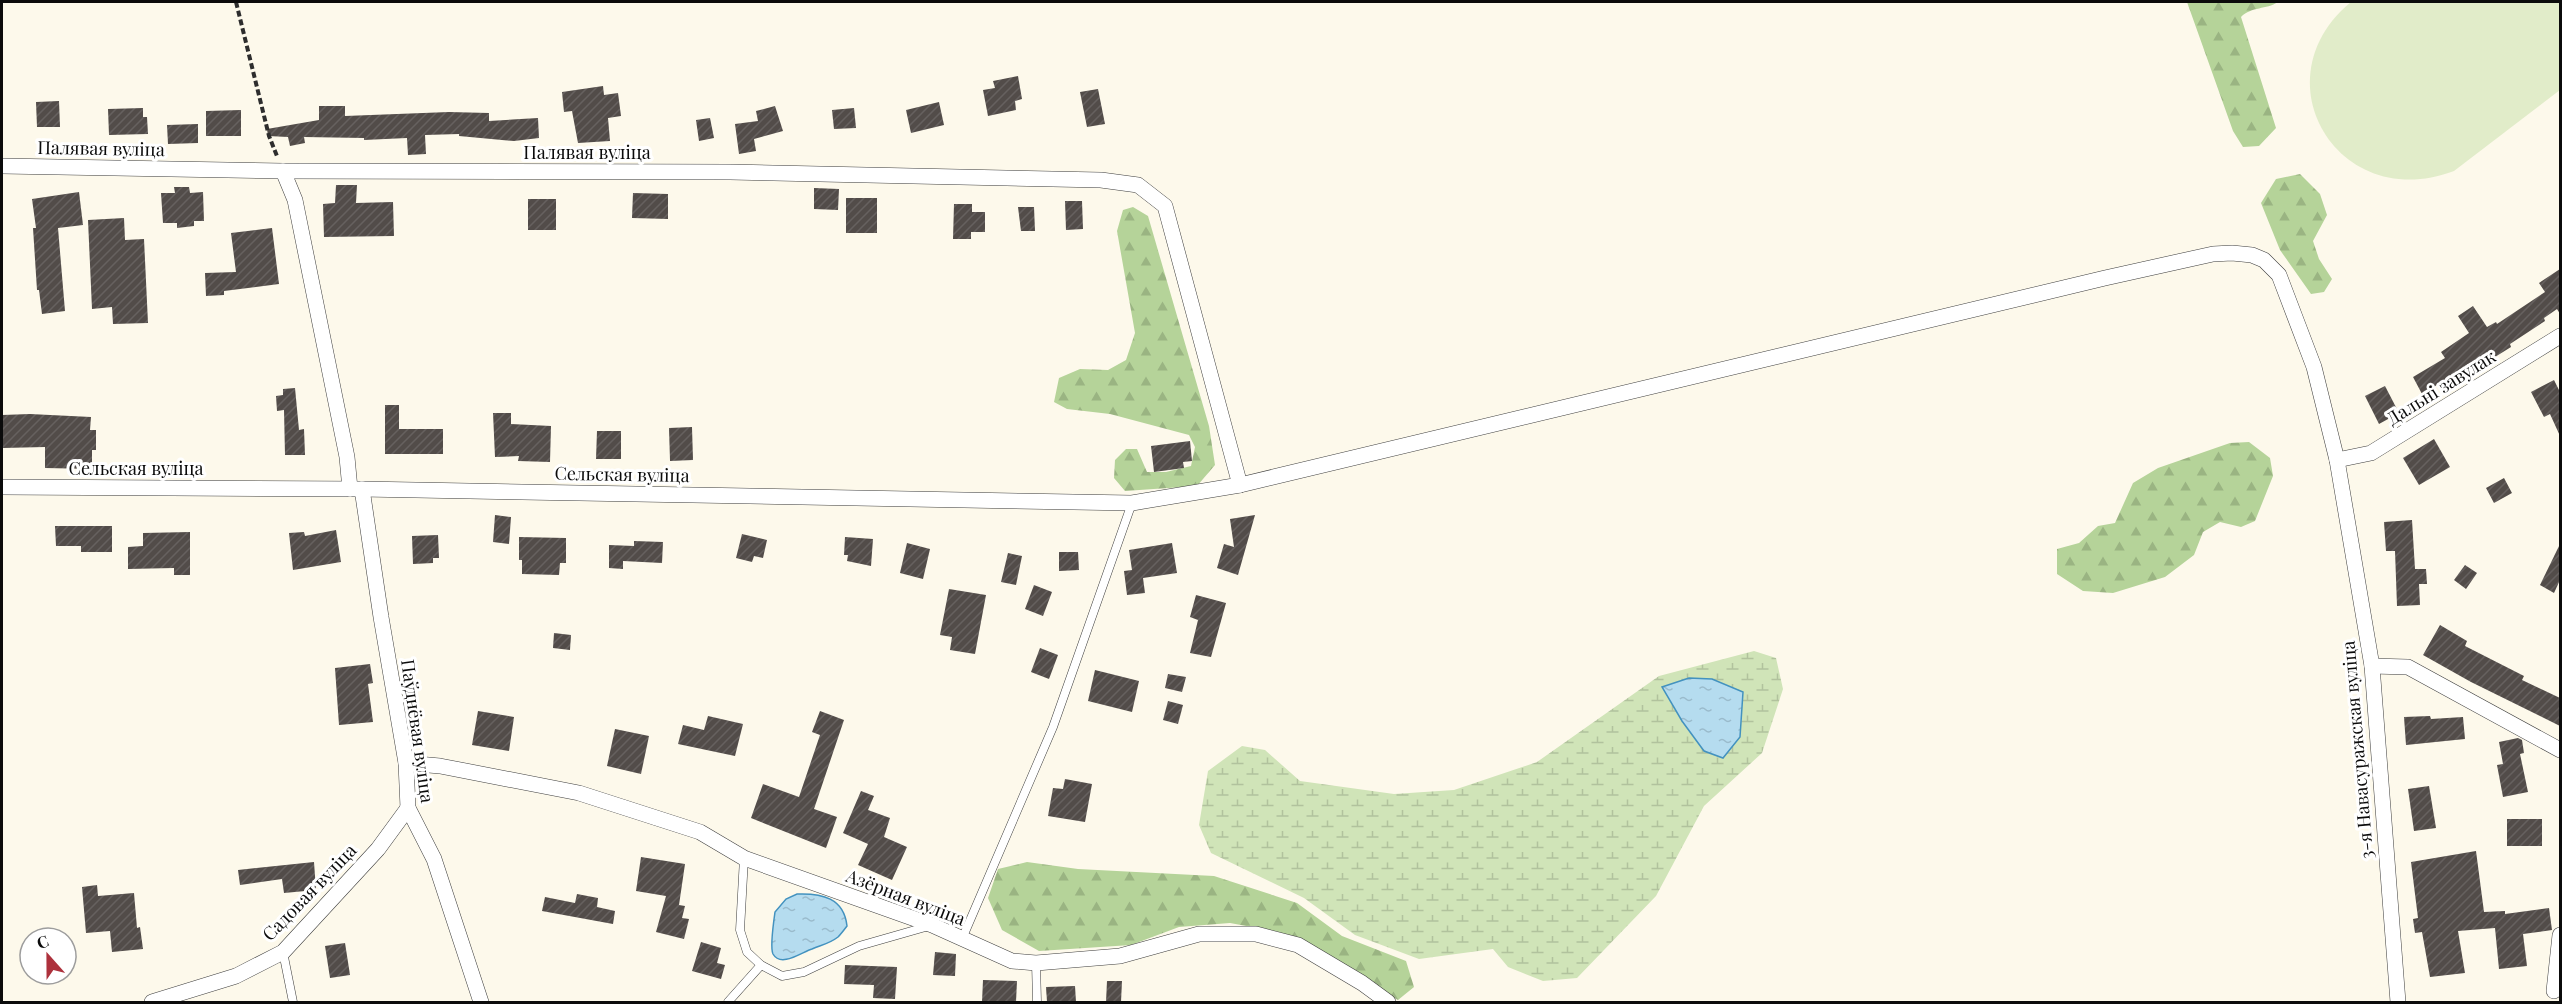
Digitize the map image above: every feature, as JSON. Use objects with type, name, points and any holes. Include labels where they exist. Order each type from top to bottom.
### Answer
[{"type":"street","name":"Палявая вуліца","points":[[2,166],[283,171],[730,172],[1101,180],[1138,185],[1165,206],[1240,485]]},
{"type":"street","name":"Паўднёвая вуліца","points":[[283,171],[295,200],[346,457],[356,489],[406,763],[408,808],[434,859],[482,1002]]},
{"type":"street","name":"3-я Навасуражская вуліца","points":[[1240,485],[2105,278],[2213,255],[2232,253],[2252,255],[2264,260],[2279,275],[2314,367],[2337,460],[2372,666],[2398,1002]]},
{"type":"street","name":"Дальні завулак","points":[[2337,460],[2371,453],[2560,336]]},
{"type":"street","name":"Сельская вуліца","points":[[2,487],[356,489],[1132,503],[1240,485]]},
{"type":"street","points":[[2372,666],[2408,667],[2560,750]]},
{"type":"street","name":"Азёрная вуліца","points":[[406,763],[440,766],[579,793],[700,832],[744,858],[932,925],[1012,960],[1036,963],[1120,956],[1199,934],[1256,934],[1298,945],[1362,983],[1388,1002]]},
{"type":"street","name":"Садовая вуліца","points":[[152,1002],[236,976],[283,952],[378,849],[408,808]]},
{"type":"street","points":[[2554,991],[2560,935]]},
{"type":"lane","points":[[962,939],[1053,727],[1132,503]]},
{"type":"lane","points":[[744,858],[740,930],[747,952],[760,965],[782,976],[804,972],[859,946],[932,925]]},
{"type":"lane","points":[[283,952],[293,1002]]},
{"type":"lane","points":[[1036,963],[1037,1002]]},
{"type":"lane","points":[[728,1002],[760,965]]},
{"type":"path","points":[[236,2],[269,136],[283,171]]},
{"type":"green space","points":[[2187,2],[2278,2],[2250,11],[2241,17],[2276,128],[2259,146],[2243,147],[2233,131]]},
{"type":"green space","points":[[2351,2],[2560,2],[2560,90],[2454,171],[2412,180],[2376,174],[2346,157],[2324,132],[2312,101],[2311,67],[2324,33]]},
{"type":"green space","points":[[2300,174],[2320,194],[2327,215],[2313,241],[2319,259],[2332,279],[2324,292],[2311,294],[2280,250],[2261,203],[2276,179]]},
{"type":"green space","points":[[1133,207],[1148,216],[1209,426],[1215,465],[1197,486],[1125,491],[1114,478],[1115,460],[1126,449],[1137,449],[1147,472],[1166,472],[1191,466],[1195,447],[1189,435],[1110,414],[1067,409],[1054,402],[1059,378],[1080,369],[1108,370],[1126,360],[1135,333],[1117,231],[1123,210]]},
{"type":"green space","points":[[2249,442],[2270,458],[2273,476],[2255,521],[2241,527],[2220,522],[2203,532],[2194,555],[2165,577],[2113,593],[2083,591],[2057,574],[2057,549],[2079,543],[2098,526],[2115,523],[2133,483],[2158,468],[2230,443]]},
{"type":"green space","points":[[1754,651],[1776,658],[1783,689],[1762,753],[1704,806],[1656,896],[1577,978],[1543,981],[1508,967],[1493,949],[1419,959],[1355,935],[1304,898],[1211,853],[1199,825],[1208,771],[1242,746],[1265,750],[1300,781],[1394,794],[1454,790],[1537,762],[1659,676]],"holes":[[[1689,678],[1704,751],[1682,721],[1663,687]]]},
{"type":"green space","points":[[1027,862],[1078,869],[1214,876],[1297,903],[1342,936],[1406,961],[1414,987],[1398,1000],[1279,932],[1230,923],[1179,927],[1131,945],[1039,951],[1002,930],[988,898],[998,869]]},
{"type":"water","points":[[1689,678],[1712,679],[1743,692],[1740,737],[1723,758],[1704,751],[1682,721],[1662,687]]},
{"type":"water","points":[[797,894],[823,896],[830,899],[841,909],[847,926],[838,937],[831,941],[792,958],[781,960],[772,951],[775,912],[786,899]]},
{"type":"building","points":[[1018,76],[1022,99],[1015,101],[1016,110],[988,116],[983,90],[995,88],[993,81]]},
{"type":"building","points":[[603,86],[604,95],[618,93],[621,116],[608,118],[610,141],[578,143],[572,111],[564,112],[562,92]]},
{"type":"building","points":[[1098,89],[1105,124],[1087,127],[1080,92]]},
{"type":"building","points":[[59,101],[60,127],[37,127],[36,102]]},
{"type":"building","points":[[939,102],[944,125],[911,133],[906,110]]},
{"type":"building","points":[[319,106],[345,106],[345,116],[449,112],[489,113],[489,121],[538,118],[539,138],[514,141],[459,136],[459,134],[425,135],[426,154],[408,155],[407,138],[364,140],[364,138],[304,137],[305,143],[290,146],[288,137],[268,136],[267,129],[319,120]]},
{"type":"building","points":[[775,106],[783,131],[754,139],[756,151],[739,154],[735,124],[758,121],[756,111]]},
{"type":"building","points":[[143,108],[143,117],[147,117],[148,134],[109,135],[108,109]]},
{"type":"building","points":[[854,108],[856,128],[834,129],[832,110]]},
{"type":"building","points":[[241,110],[241,136],[206,136],[206,111]]},
{"type":"building","points":[[710,118],[714,138],[699,141],[696,120]]},
{"type":"building","points":[[198,124],[198,143],[168,144],[167,125]]},
{"type":"building","points":[[336,185],[357,185],[356,203],[393,202],[394,236],[324,237],[323,204],[335,203]]},
{"type":"building","points":[[174,187],[189,187],[190,193],[203,192],[204,221],[194,221],[194,226],[177,228],[177,223],[163,223],[161,193],[175,193]]},
{"type":"building","points":[[814,188],[839,189],[838,210],[814,209]]},
{"type":"building","points":[[79,192],[83,225],[58,228],[65,311],[42,314],[39,290],[37,290],[33,228],[36,228],[32,199]]},
{"type":"building","points":[[633,193],[668,194],[668,219],[632,218]]},
{"type":"building","points":[[846,198],[877,198],[877,233],[846,233]]},
{"type":"building","points":[[528,199],[556,199],[556,230],[528,230]]},
{"type":"building","points":[[1065,201],[1082,201],[1083,229],[1066,230]]},
{"type":"building","points":[[954,204],[972,204],[972,212],[985,212],[985,232],[971,232],[971,239],[953,239]]},
{"type":"building","points":[[1018,207],[1034,207],[1035,231],[1021,231]]},
{"type":"building","points":[[124,218],[125,240],[144,239],[148,323],[113,324],[112,307],[92,309],[88,220]]},
{"type":"building","points":[[272,228],[279,284],[224,291],[224,295],[206,296],[205,273],[236,272],[231,233]]},
{"type":"building","points":[[2560,269],[2560,314],[2557,309],[2544,318],[2545,321],[2510,344],[2511,347],[2487,362],[2484,358],[2422,394],[2413,377],[2445,358],[2441,352],[2469,333],[2458,316],[2473,306],[2487,327],[2496,322],[2497,324],[2545,292],[2539,283]]},
{"type":"building","points":[[2554,380],[2560,392],[2560,436],[2550,414],[2544,417],[2531,392]]},
{"type":"building","points":[[2385,386],[2399,413],[2379,424],[2365,396]]},
{"type":"building","points":[[295,388],[299,430],[304,429],[305,455],[285,455],[284,410],[277,411],[276,396],[283,395],[283,389]]},
{"type":"building","points":[[385,405],[399,405],[399,429],[443,429],[443,454],[385,454]]},
{"type":"building","points":[[493,413],[511,413],[511,424],[551,426],[550,462],[518,461],[519,456],[495,457]]},
{"type":"building","points":[[2,415],[91,417],[90,430],[96,430],[96,450],[92,450],[92,469],[45,468],[45,447],[3,448]]},
{"type":"building","points":[[692,427],[693,460],[670,461],[669,428]]},
{"type":"building","points":[[597,431],[621,431],[621,459],[596,459]]},
{"type":"building","points":[[2434,439],[2450,467],[2419,485],[2403,458]]},
{"type":"building","points":[[1190,441],[1192,461],[1183,462],[1184,468],[1154,472],[1151,446]]},
{"type":"building","points":[[2504,478],[2512,493],[2494,503],[2486,488]]},
{"type":"building","points":[[495,515],[511,517],[509,544],[493,542]]},
{"type":"building","points":[[1255,515],[1238,575],[1217,568],[1224,544],[1234,547],[1230,519]]},
{"type":"building","points":[[2412,520],[2415,569],[2426,569],[2427,584],[2419,584],[2420,605],[2397,606],[2395,551],[2386,551],[2384,522]]},
{"type":"building","points":[[55,526],[112,526],[112,552],[81,552],[81,546],[56,546]]},
{"type":"building","points":[[336,530],[341,562],[293,570],[289,533],[304,532],[305,536]]},
{"type":"building","points":[[190,532],[190,575],[174,575],[174,568],[128,569],[128,547],[143,546],[143,533]]},
{"type":"building","points":[[742,534],[767,540],[763,558],[754,556],[752,562],[736,558]]},
{"type":"building","points":[[438,535],[439,558],[433,558],[433,563],[413,564],[412,536]]},
{"type":"building","points":[[519,537],[566,538],[566,563],[560,563],[559,575],[522,574],[522,560],[519,560]]},
{"type":"building","points":[[845,537],[873,539],[871,566],[847,561],[848,555],[844,555]]},
{"type":"building","points":[[634,541],[663,542],[662,563],[623,561],[623,569],[609,568],[609,545],[634,546]]},
{"type":"building","points":[[907,543],[930,549],[923,579],[900,573]]},
{"type":"building","points":[[1172,543],[1177,573],[1143,578],[1145,593],[1127,595],[1124,571],[1132,570],[1129,550]]},
{"type":"building","points":[[2560,544],[2560,580],[2554,593],[2540,585]]},
{"type":"building","points":[[1059,552],[1078,552],[1079,570],[1059,571]]},
{"type":"building","points":[[1008,553],[1022,556],[1016,585],[1001,582]]},
{"type":"building","points":[[2465,565],[2477,573],[2466,589],[2454,580]]},
{"type":"building","points":[[1034,585],[1052,592],[1043,616],[1025,609]]},
{"type":"building","points":[[949,589],[986,595],[975,654],[950,650],[952,637],[940,635]]},
{"type":"building","points":[[1196,595],[1226,603],[1211,657],[1190,653],[1198,620],[1190,617]]},
{"type":"building","points":[[2440,625],[2467,641],[2465,646],[2524,676],[2522,680],[2560,698],[2560,726],[2471,682],[2423,655]]},
{"type":"building","points":[[554,633],[571,635],[570,650],[553,648]]},
{"type":"building","points":[[1040,648],[1058,655],[1049,679],[1031,672]]},
{"type":"building","points":[[370,664],[373,683],[368,684],[373,722],[339,725],[335,668]]},
{"type":"building","points":[[1095,670],[1139,681],[1132,712],[1088,701]]},
{"type":"building","points":[[1168,674],[1186,677],[1182,692],[1165,688]]},
{"type":"building","points":[[1168,701],[1183,705],[1178,724],[1163,720]]},
{"type":"building","points":[[478,711],[514,717],[509,751],[472,745]]},
{"type":"building","points":[[820,711],[844,720],[814,809],[837,817],[826,848],[751,818],[763,784],[799,797],[820,735],[812,732]]},
{"type":"building","points":[[708,716],[743,724],[735,756],[678,744],[683,725],[704,730]]},
{"type":"building","points":[[2430,716],[2431,719],[2463,717],[2465,739],[2406,745],[2404,717]]},
{"type":"building","points":[[615,729],[649,736],[641,774],[607,766]]},
{"type":"building","points":[[2518,738],[2522,740],[2524,753],[2520,754],[2528,792],[2503,797],[2497,765],[2503,764],[2499,742]]},
{"type":"building","points":[[1065,779],[1092,784],[1085,822],[1048,816],[1053,788],[1063,789]]},
{"type":"building","points":[[2429,786],[2436,828],[2414,831],[2408,789]]},
{"type":"building","points":[[861,791],[874,796],[868,810],[890,818],[884,837],[907,847],[892,880],[858,865],[868,844],[843,833]]},
{"type":"building","points":[[2507,819],[2542,819],[2542,846],[2507,846]]},
{"type":"building","points":[[2476,851],[2484,912],[2505,911],[2505,914],[2549,908],[2552,930],[2523,934],[2527,966],[2499,969],[2495,928],[2458,931],[2465,973],[2430,977],[2422,932],[2415,933],[2413,919],[2418,918],[2411,862]]},
{"type":"building","points":[[641,857],[685,864],[679,905],[685,906],[682,918],[689,919],[684,939],[656,932],[666,896],[636,891]]},
{"type":"building","points":[[314,862],[316,890],[284,893],[282,879],[240,885],[238,870]]},
{"type":"building","points":[[97,885],[98,896],[134,893],[137,928],[140,927],[143,949],[112,952],[110,931],[86,933],[82,887]]},
{"type":"building","points":[[577,894],[598,898],[597,907],[615,911],[613,924],[542,911],[545,897],[575,903]]},
{"type":"building","points":[[701,942],[721,948],[717,963],[725,965],[721,979],[692,971]]},
{"type":"building","points":[[345,943],[350,975],[330,978],[325,946]]},
{"type":"building","points":[[935,952],[956,954],[955,976],[933,975]]},
{"type":"building","points":[[845,965],[897,967],[895,999],[873,998],[874,985],[844,984]]},
{"type":"building","points":[[983,980],[1017,981],[1016,1002],[982,1002]]},
{"type":"building","points":[[1107,981],[1122,981],[1121,1002],[1106,1002]]},
{"type":"building","points":[[1075,986],[1076,1002],[1047,1002],[1046,987]]}]
